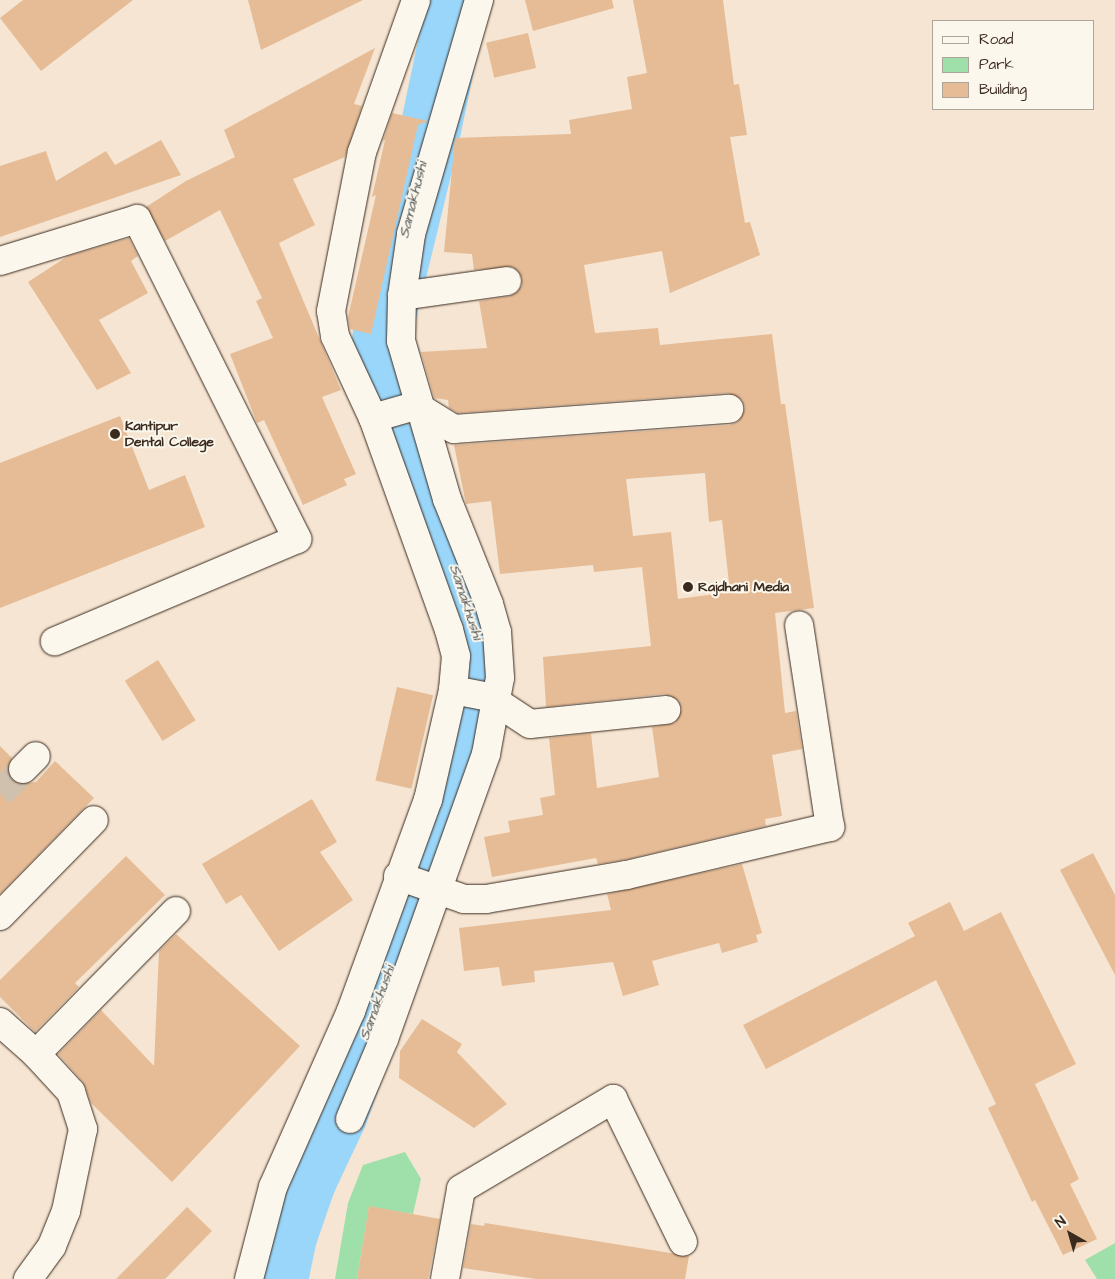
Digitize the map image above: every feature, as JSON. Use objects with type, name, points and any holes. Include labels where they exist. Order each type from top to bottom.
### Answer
[{"type":"street","points":[[249,1279],[273,1187],[351,1011],[486,754],[476,695],[456,656],[378,417],[335,336],[331,311],[362,152],[416,0]]},
{"type":"street","points":[[350,1119],[418,884],[428,800],[476,695],[500,678],[497,632],[473,561],[446,499],[415,408],[401,341],[402,296],[411,234],[480,0]]},
{"type":"street","points":[[0,261],[137,219],[297,539],[55,641]]},
{"type":"street","points":[[402,296],[507,281]]},
{"type":"street","points":[[378,417],[415,408],[454,429],[729,409]]},
{"type":"street","points":[[418,884],[464,899],[495,897],[644,871],[830,827],[798,625]]},
{"type":"street","points":[[476,695],[530,724],[666,710]]},
{"type":"street","points":[[0,916],[94,820]]},
{"type":"street","points":[[36,1054],[176,912]]},
{"type":"street","points":[[0,1022],[36,1054],[70,1092],[83,1129],[66,1211],[52,1246],[28,1279]]},
{"type":"street","points":[[445,1279],[461,1189],[613,1099],[683,1242]]},
{"type":"green space","points":[[405,1152],[421,1179],[413,1214],[369,1207],[357,1279],[335,1279],[348,1203],[363,1165]]},
{"type":"green space","points":[[1115,1243],[1115,1279],[1097,1279],[1085,1260]]},
{"type":"building","points":[[23,0],[133,0],[41,71],[0,18]]},
{"type":"building","points":[[248,0],[363,0],[261,50]]},
{"type":"building","points":[[525,0],[612,0],[614,8],[533,31]]},
{"type":"building","points":[[633,0],[723,0],[734,85],[739,84],[747,135],[730,137],[745,223],[750,222],[760,255],[670,293],[662,251],[584,265],[595,333],[658,328],[660,345],[772,334],[781,404],[785,404],[814,608],[775,613],[785,713],[796,711],[802,749],[772,755],[782,816],[765,819],[766,826],[624,860],[598,864],[596,858],[492,877],[484,837],[510,832],[508,821],[543,815],[540,798],[555,795],[549,738],[591,733],[597,788],[659,777],[652,727],[675,723],[682,709],[678,700],[664,694],[546,707],[543,657],[651,646],[642,567],[594,572],[593,565],[500,574],[491,501],[466,504],[454,445],[730,425],[738,422],[745,408],[742,400],[728,393],[458,413],[449,408],[448,400],[434,398],[421,352],[487,348],[479,301],[510,296],[522,286],[522,278],[513,267],[474,270],[472,254],[444,252],[455,138],[571,134],[569,120],[632,109],[627,77],[647,73]],"holes":[[[705,473],[709,522],[722,520],[730,592],[678,599],[671,532],[633,536],[626,479]]]},
{"type":"building","points":[[528,33],[536,68],[494,78],[486,43]]},
{"type":"building","points":[[375,48],[354,104],[362,106],[345,157],[293,179],[315,225],[279,243],[341,390],[322,397],[356,474],[344,479],[347,485],[303,505],[264,420],[257,423],[230,354],[273,338],[256,301],[262,298],[220,210],[165,241],[146,207],[186,181],[235,157],[224,130]]},
{"type":"building","points":[[392,113],[428,121],[418,125],[371,334],[350,329],[348,317],[376,195],[372,197],[385,140],[383,141]]},
{"type":"building","points":[[161,140],[181,175],[0,237],[0,166],[46,151],[56,181],[106,151],[115,165]]},
{"type":"building","points":[[129,238],[138,256],[131,261],[148,293],[99,320],[131,373],[97,390],[28,282],[68,256]]},
{"type":"building","points":[[120,416],[149,490],[185,475],[205,527],[0,608],[0,463]]},
{"type":"building","points":[[158,660],[196,720],[163,741],[125,681]]},
{"type":"building","points":[[397,687],[433,695],[411,789],[375,781]]},
{"type":"building","points":[[0,746],[12,758],[8,773],[18,784],[36,782],[55,761],[94,798],[0,894]]},
{"type":"building","points":[[312,799],[337,842],[320,852],[353,900],[279,951],[241,895],[226,904],[202,864]]},
{"type":"building","points":[[1093,853],[1115,895],[1115,975],[1060,870]]},
{"type":"building","points":[[126,856],[165,895],[75,983],[79,987],[35,1032],[0,997],[0,980]]},
{"type":"building","points":[[742,864],[762,933],[756,935],[758,942],[722,953],[719,943],[652,961],[659,985],[623,996],[613,962],[534,971],[535,982],[502,986],[499,967],[464,971],[459,928],[611,910],[607,894]]},
{"type":"building","points":[[950,902],[964,931],[1001,912],[1076,1064],[1035,1084],[1079,1179],[1070,1184],[1097,1239],[1063,1255],[1035,1200],[1032,1202],[988,1108],[996,1104],[936,980],[766,1069],[743,1025],[915,936],[908,923]]},
{"type":"building","points":[[176,934],[300,1046],[172,1182],[91,1103],[83,1082],[58,1054],[101,1010],[154,1066],[159,951]]},
{"type":"building","points":[[422,1019],[462,1044],[457,1052],[507,1104],[474,1128],[399,1078],[400,1051]]},
{"type":"building","points":[[369,1206],[440,1219],[428,1279],[357,1279]]},
{"type":"building","points":[[187,1207],[212,1231],[165,1279],[116,1279]]},
{"type":"building","points":[[485,1223],[689,1256],[685,1279],[536,1279],[463,1268],[471,1224],[484,1226]]},
{"type":"waterway","name":"Samakhushi","points":[[277,1279],[286,1236],[305,1181],[336,1115],[431,856],[474,715],[482,665],[479,635],[393,400],[381,358],[384,319],[429,134],[457,0]]},
{"type":"tunnel","points":[[0,794],[23,769]]},
{"type":"place","name":"Kantipur Dental College","points":[[115,434]]},
{"type":"place","name":"Rajdhani Media","points":[[688,587]]}]
